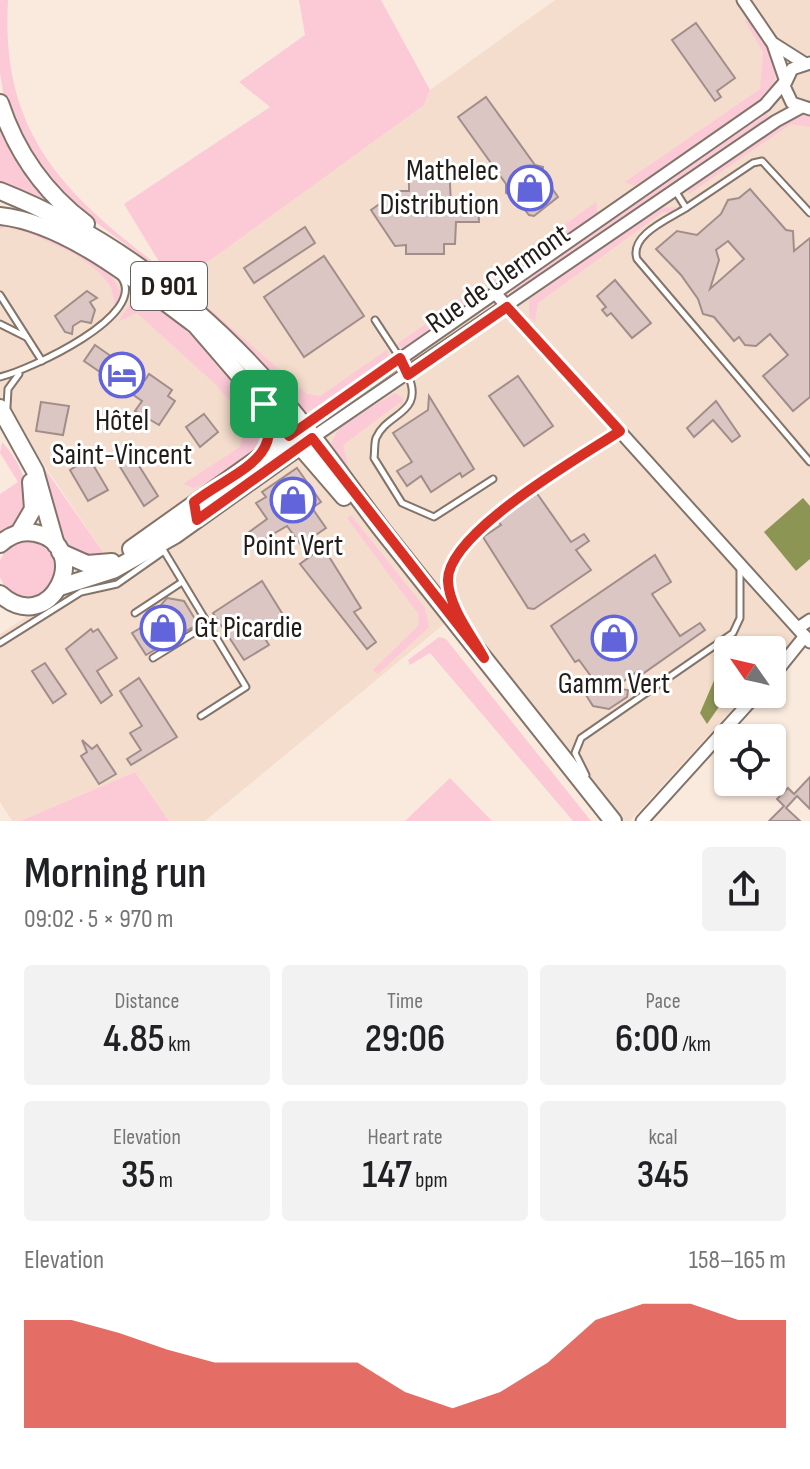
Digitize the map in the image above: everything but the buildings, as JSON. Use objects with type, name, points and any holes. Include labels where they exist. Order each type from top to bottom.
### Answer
[{"type":"main road","points":[[0,103],[22,154],[47,189],[138,263]]},
{"type":"main road","name":"D 901","points":[[0,191],[54,215],[138,263],[218,330],[301,437]]},
{"type":"main road","name":"D 901","points":[[0,198],[50,221],[111,256],[155,288],[200,328],[264,404],[301,437]]},
{"type":"main road","points":[[0,216],[42,228],[83,248],[200,328]]},
{"type":"main road","points":[[261,455],[272,432],[264,404]]},
{"type":"main road","points":[[0,408],[23,444],[41,485],[64,572],[60,587],[48,605],[0,610]]},
{"type":"main road","points":[[0,420],[22,458],[33,491],[31,513],[8,536]]},
{"type":"main road","points":[[301,437],[338,472],[612,821]]},
{"type":"main road","points":[[301,437],[601,821]]},
{"type":"main road","name":"Rue de Clermont","points":[[8,536],[40,534],[59,549],[87,564],[111,562],[261,455],[301,437]]},
{"type":"main road","name":"Rue de Clermont","points":[[60,587],[107,572],[162,547],[301,437]]},
{"type":"main road","points":[[0,594],[22,606]]},
{"type":"street","points":[[743,0],[773,44],[788,98],[805,108]]},
{"type":"street","points":[[773,44],[807,63]]},
{"type":"street","name":"Rue de Clermont","points":[[301,437],[400,358],[765,105],[792,69],[807,63]]},
{"type":"street","name":"Rue de Clermont","points":[[301,437],[344,417],[776,121],[805,108]]},
{"type":"street","points":[[495,293],[805,635]]},
{"type":"street","points":[[400,358],[408,375]]},
{"type":"street","points":[[338,472],[328,444],[334,426],[344,417]]},
{"type":"street","points":[[786,659],[805,635],[810,620]]},
{"type":"street","points":[[642,821],[744,708]]},
{"type":"lane","points":[[810,213],[768,164],[758,161],[639,240],[635,249],[637,259],[810,462]]},
{"type":"lane","points":[[675,191],[686,208]]},
{"type":"lane","points":[[0,377],[23,371],[42,361],[112,318],[125,304],[127,286],[115,272],[83,248]]},
{"type":"lane","points":[[0,295],[42,361]]},
{"type":"lane","points":[[375,320],[400,358]]},
{"type":"lane","points":[[0,324],[27,337]]},
{"type":"lane","points":[[23,371],[12,381],[6,398],[23,444]]},
{"type":"lane","points":[[408,375],[413,389],[409,404],[375,441],[377,467],[400,501],[434,517],[493,479]]},
{"type":"lane","points":[[484,658],[454,602],[448,583],[451,566],[466,543],[491,518],[620,431]]},
{"type":"lane","points":[[194,502],[197,520]]},
{"type":"lane","points":[[0,643],[39,618],[48,605],[86,589],[117,584],[162,547],[246,687],[201,716]]},
{"type":"lane","points":[[612,821],[576,757],[576,744],[733,633],[740,618],[738,575],[741,565]]},
{"type":"lane","points":[[135,613],[182,582]]},
{"type":"lane","points":[[22,606],[39,618]]},
{"type":"lane","points":[[153,658],[208,624]]},
{"type":"shaded area","points":[[0,0],[8,0],[8,48],[15,89],[28,126],[47,158],[70,188],[98,216],[164,270],[124,204],[270,107],[239,82],[305,35],[299,0],[381,0],[430,90],[424,105],[188,276],[202,302],[307,394],[320,396],[388,349],[388,361],[321,406],[305,412],[293,406],[197,303],[186,278],[177,283],[55,192],[30,161],[4,97],[0,73]]},
{"type":"shaded area","points":[[555,0],[810,0],[810,624],[786,651],[786,636],[714,636],[714,708],[733,708],[719,724],[714,724],[714,729],[630,821],[624,821],[460,611],[205,821],[169,821],[135,772],[20,821],[12,821],[0,802],[0,634],[110,562],[0,400],[0,230],[6,225],[63,248],[147,298],[177,283],[424,105],[430,90]]},
{"type":"shaded area","points":[[749,19],[774,58],[777,70],[772,92],[720,133],[634,186],[625,182],[760,89],[763,52],[745,21]]},
{"type":"shaded area","points":[[764,110],[770,118],[518,295],[511,287]]},
{"type":"shaded area","points":[[804,112],[810,113],[810,127],[791,124],[689,194],[687,188],[779,124]]},
{"type":"shaded area","points":[[0,114],[54,201],[50,206],[0,185]]},
{"type":"shaded area","points":[[596,202],[598,216],[501,283],[491,278]]},
{"type":"shaded area","points":[[679,207],[669,213],[663,212],[538,303],[535,322],[529,316],[529,300],[658,208]]},
{"type":"shaded area","points":[[0,221],[53,238],[88,254],[114,279],[121,295],[115,308],[109,284],[88,263],[62,248],[7,225],[0,230]]},
{"type":"shaded area","points":[[482,284],[483,295],[406,349],[396,345]]},
{"type":"shaded area","points":[[131,286],[197,334],[247,393],[268,427],[249,454],[194,488],[183,484],[240,447],[247,421],[214,383],[137,313],[118,322],[130,304]]},
{"type":"shaded area","points":[[395,393],[403,398],[402,406],[399,403],[343,445],[349,469],[371,501],[339,463],[331,444],[340,426]]},
{"type":"shaded area","points":[[2,442],[17,463],[26,486],[24,509],[8,531],[0,531],[0,494],[18,482],[0,453]]},
{"type":"shaded area","points":[[38,459],[110,562],[90,559],[65,540],[51,511]]},
{"type":"shaded area","points":[[803,498],[810,506],[810,559],[796,571],[764,532]]},
{"type":"shaded area","points":[[351,515],[425,608],[429,627],[378,674],[373,670],[418,626],[419,615],[347,518]]},
{"type":"shaded area","points":[[27,541],[47,549],[55,569],[47,589],[27,597],[7,589],[-1,569],[7,549]]},
{"type":"shaded area","points":[[439,637],[446,639],[591,821],[573,821],[430,653],[410,665],[408,660]]},
{"type":"shaded area","points":[[714,681],[714,708],[718,708],[707,724],[700,713]]},
{"type":"shaded area","points":[[135,772],[169,821],[20,821]]},
{"type":"shaded area","points":[[450,778],[492,821],[405,821]]},
{"type":"place","name":"Mathelec Distribution","points":[[530,188]]},
{"type":"place","name":"Hôtel Saint-Vincent","points":[[122,375]]},
{"type":"place","name":"Point Vert","points":[[293,500]]},
{"type":"place","name":"Gt Picardie","points":[[163,628]]},
{"type":"place","name":"Gamm Vert","points":[[614,638]]},
{"type":"route","points":[[507,307],[620,431],[491,518],[454,559],[448,577],[449,590],[484,658],[312,438],[197,520],[194,502],[267,448],[272,429],[264,404],[289,436],[400,358],[408,375],[507,307]]}]
